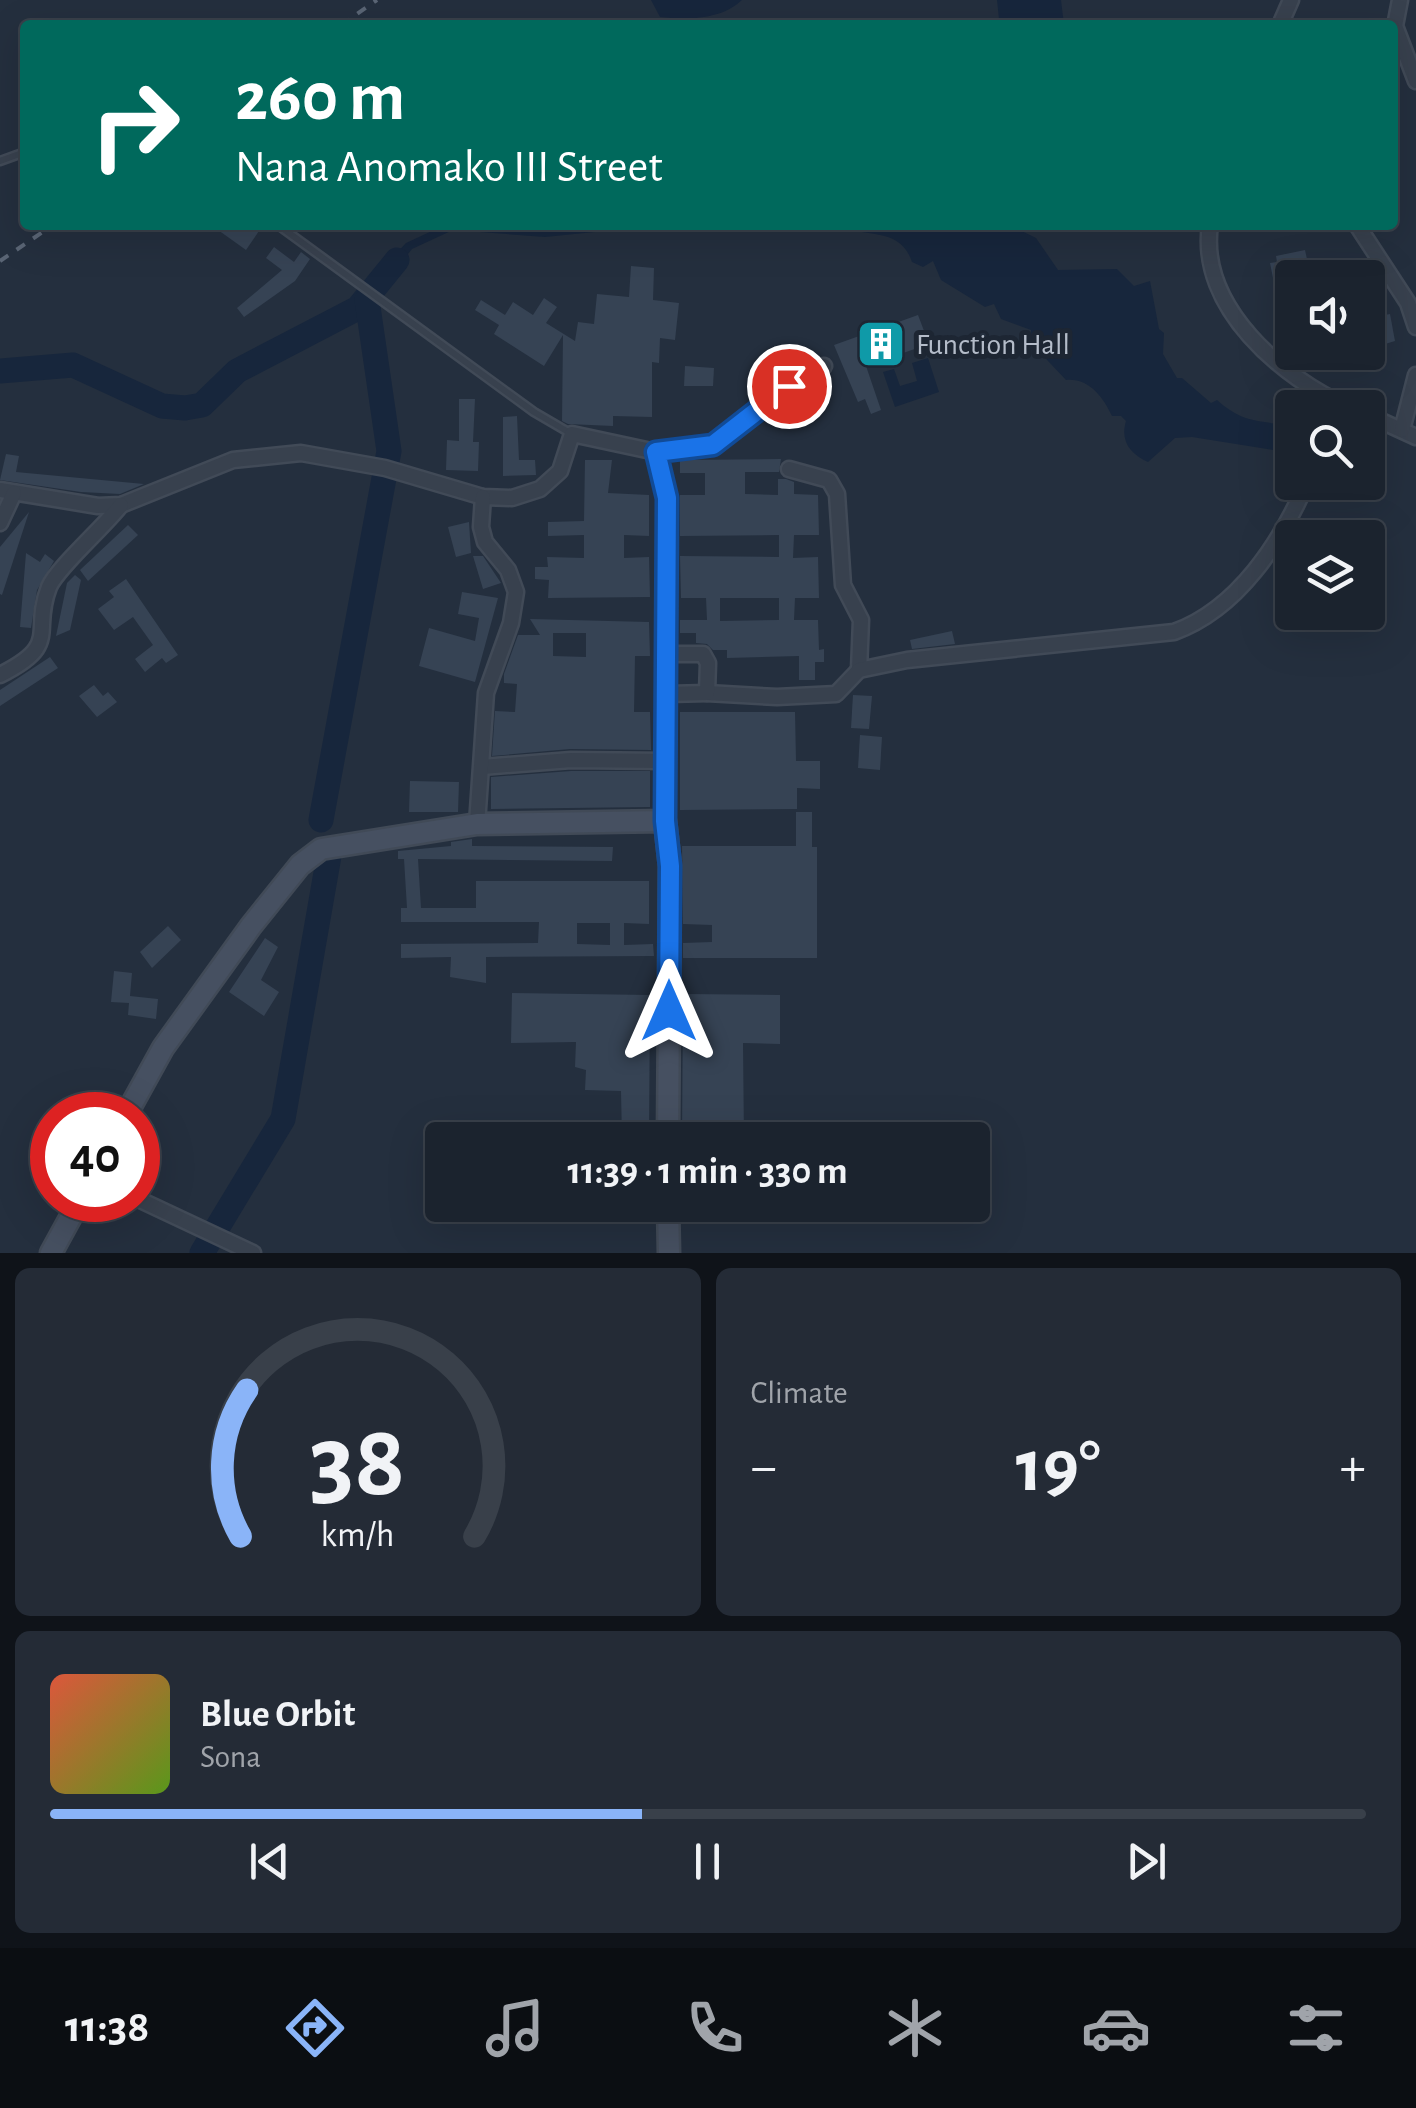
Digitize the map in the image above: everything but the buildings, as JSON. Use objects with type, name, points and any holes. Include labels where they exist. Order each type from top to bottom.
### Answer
[{"type":"street","points":[[1398,32],[1416,81]]},
{"type":"street","points":[[1210,230],[1215,276],[1238,322],[1314,390]]},
{"type":"street","points":[[1360,230],[1408,303],[1416,327]]},
{"type":"street","points":[[0,523],[7,491],[98,506],[120,505],[233,460],[301,453],[385,468],[483,497],[512,498],[540,490],[560,472],[572,434],[656,452],[713,445],[772,397],[824,366]]},
{"type":"street","points":[[1385,422],[1409,433],[1416,376]]},
{"type":"street","points":[[656,452],[667,498],[668,1122]]},
{"type":"street","points":[[789,468],[829,480],[837,494],[843,585],[861,620],[859,670]]},
{"type":"street","points":[[477,824],[486,693],[511,623],[516,592],[508,570],[485,542],[481,527],[483,497]]},
{"type":"street","points":[[668,694],[836,694],[859,670],[908,660],[1158,634],[1192,626],[1207,618],[1258,566],[1299,500]]},
{"type":"street","points":[[0,675],[30,656],[41,643],[50,587],[120,505]]},
{"type":"street","points":[[669,654],[706,657],[708,692]]},
{"type":"street","points":[[482,767],[571,760],[666,761]]},
{"type":"street","points":[[139,1092],[163,1048],[271,899],[308,857],[321,849],[353,840],[477,824],[665,821]]},
{"type":"street","points":[[160,1209],[253,1253]]},
{"type":"street","points":[[52,1253],[68,1222]]},
{"type":"street","points":[[669,1222],[670,1253]]},
{"type":"lane","points":[[285,230],[534,412],[572,434]]},
{"type":"water","points":[[651,0],[742,0],[714,15],[681,18],[660,17]]},
{"type":"water","points":[[997,0],[1061,0],[1063,20],[999,19]]},
{"type":"water","points":[[434,230],[453,230],[412,249],[382,287],[372,279],[406,243]]},
{"type":"water","points":[[453,230],[614,230],[545,237]]},
{"type":"water","points":[[854,230],[1019,230],[1036,238],[1058,270],[1117,269],[1134,286],[1150,281],[1159,329],[1164,333],[1163,354],[1177,378],[1211,403],[1217,400],[1244,417],[1275,424],[1275,450],[1192,437],[1175,438],[1148,462],[1128,446],[1124,435],[1126,421],[1121,416],[1112,416],[1100,396],[1088,386],[1066,380],[1032,344],[1031,330],[1001,319],[994,304],[985,307],[941,280],[933,261],[923,267],[912,262],[907,251],[891,238]]},
{"type":"water","points":[[928,358],[939,392],[895,407],[883,372],[894,369],[900,386],[917,381],[912,363]]},
{"type":"waterway","points":[[0,371],[73,365],[162,406],[202,405],[237,371],[358,308],[397,260]]},
{"type":"waterway","points":[[321,820],[389,451],[367,300]]},
{"type":"waterway","points":[[202,1253],[283,1119],[330,850]]},
{"type":"railway","points":[[348,20],[377,0]]},
{"type":"railway","points":[[0,261],[46,230]]},
{"type":"place","name":"Function Hall","points":[[881,344]]},
{"type":"route","points":[[669,1011],[670,866],[665,821],[667,498],[656,452],[713,445],[789,386]]}]
